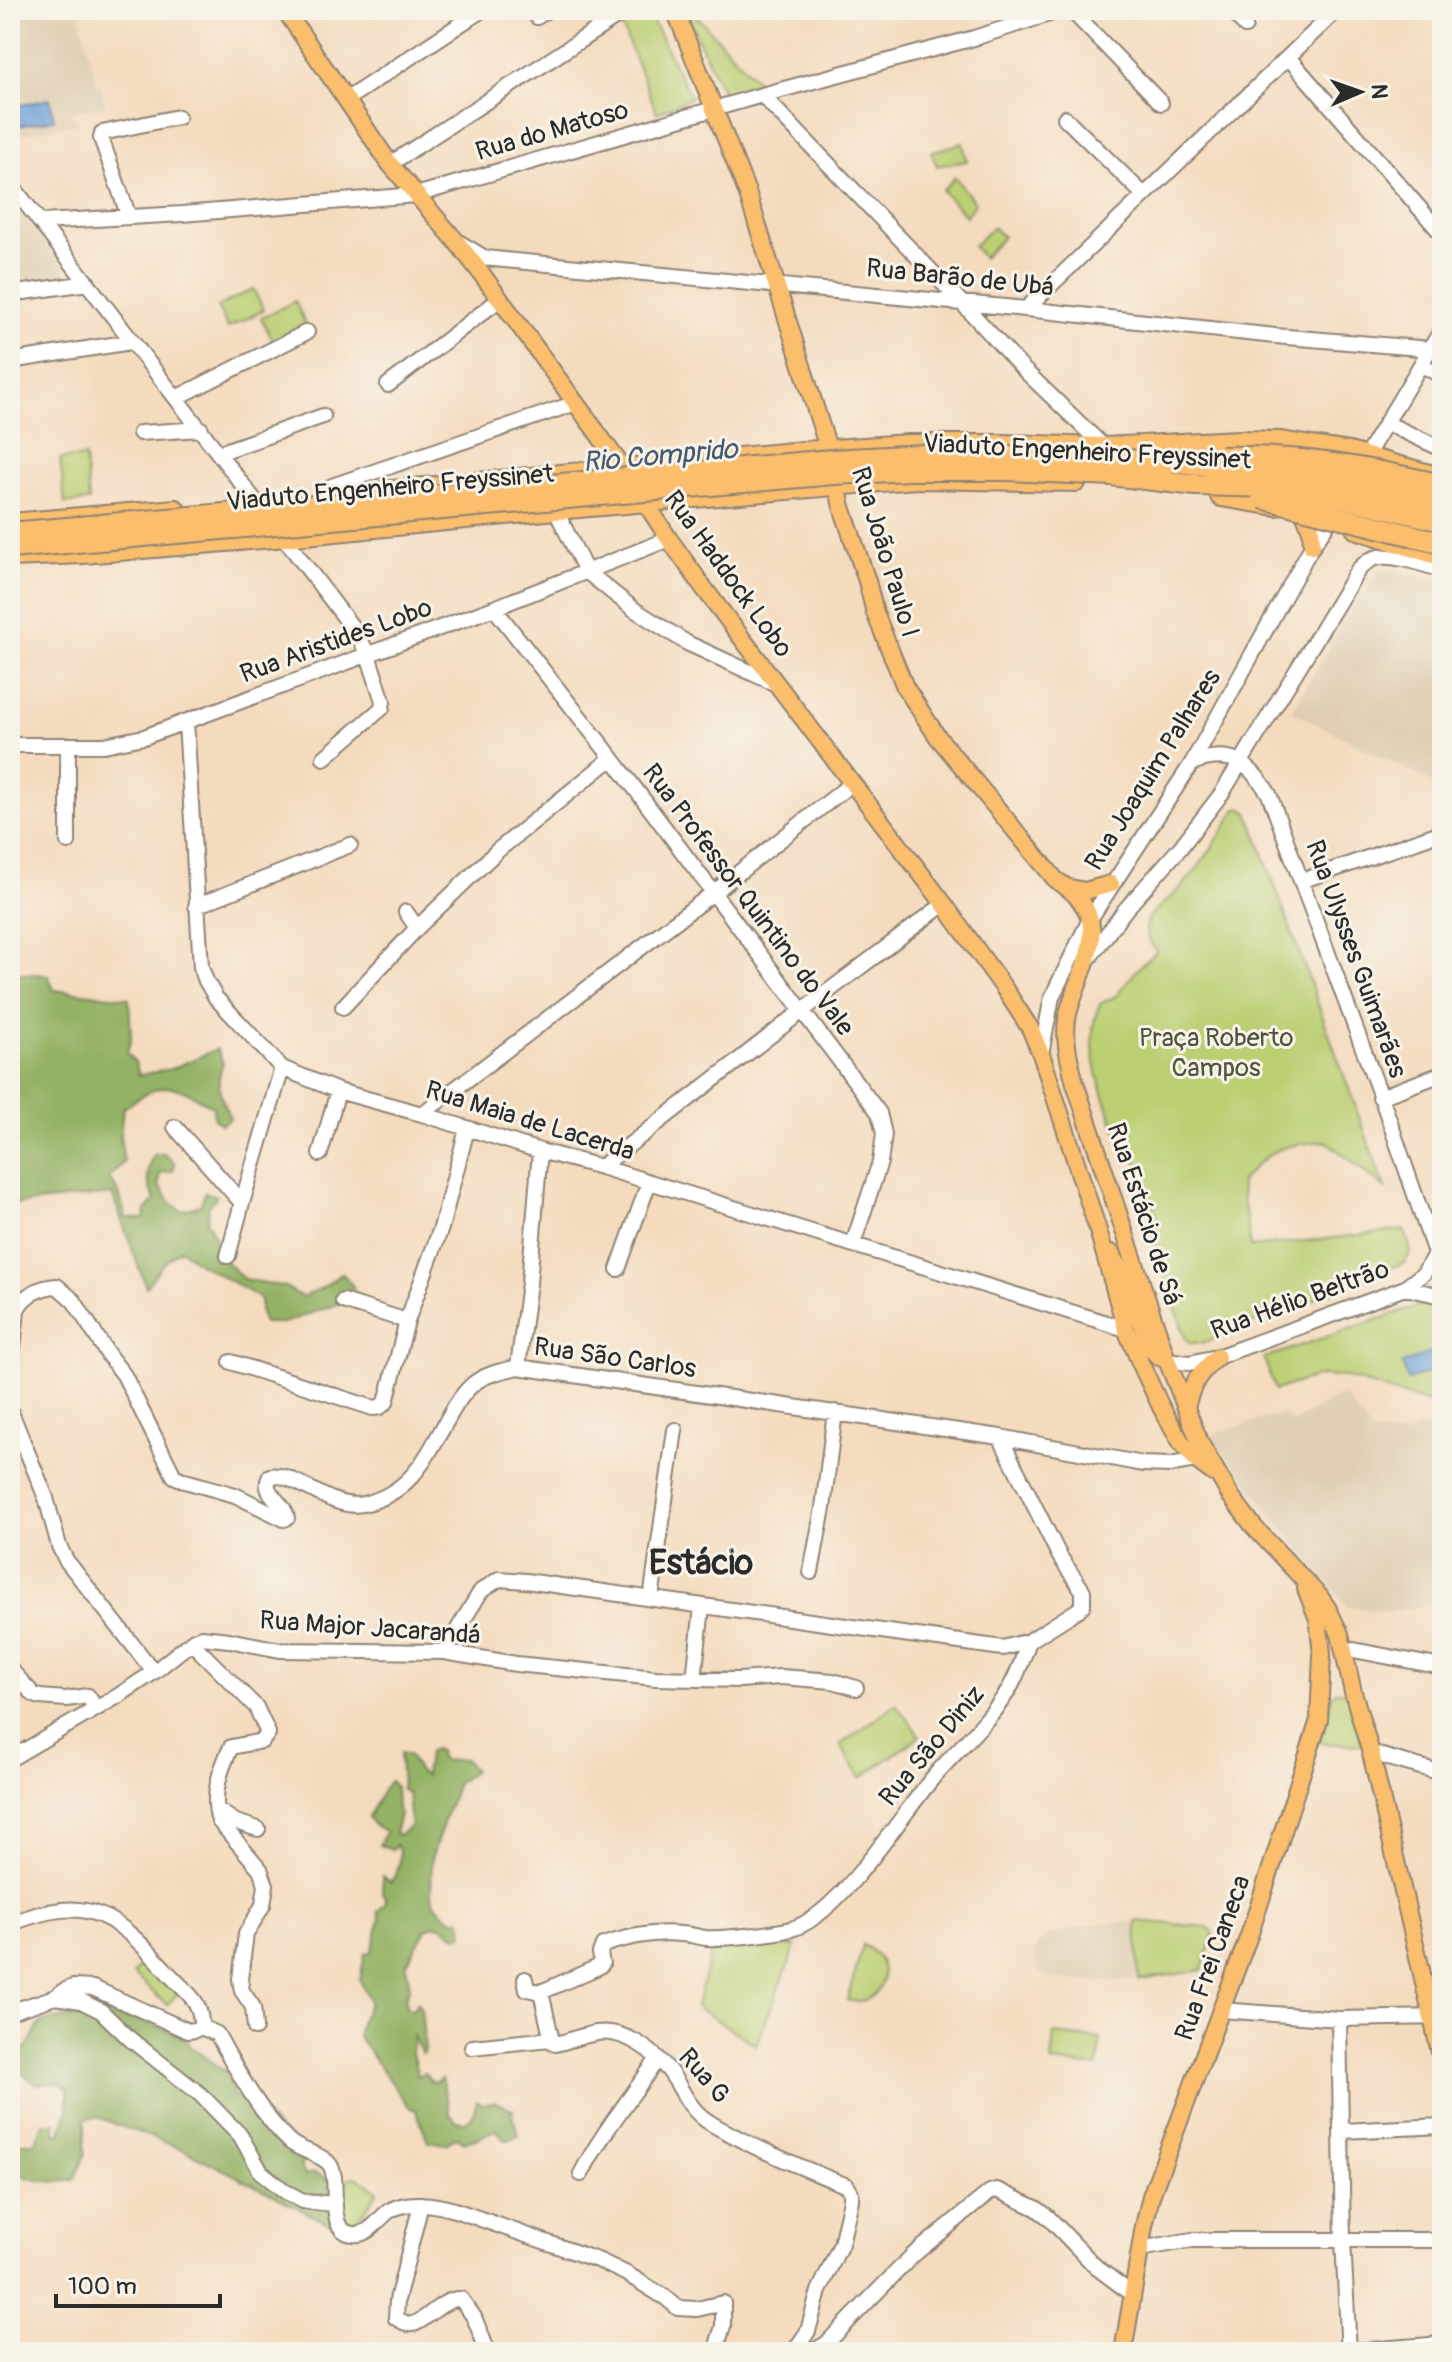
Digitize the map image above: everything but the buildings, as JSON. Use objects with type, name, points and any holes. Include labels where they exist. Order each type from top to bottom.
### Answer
[{"type":"highway","name":"Viaduto Engenheiro Freyssinet","points":[[10,533],[890,456],[1001,454],[1179,462],[1323,478],[1392,491],[1442,505]]},
{"type":"highway","points":[[1179,462],[1239,457],[1307,460],[1442,485]]},
{"type":"highway","name":"Viaduto Engenheiro Freyssinet","points":[[10,548],[820,476],[955,469],[1065,472],[1196,485],[1295,489],[1442,521]]},
{"type":"highway","points":[[1196,485],[1286,502],[1441,561]]},
{"type":"highway","points":[[1225,490],[1442,535]]},
{"type":"main road","name":"Rua Haddock Lobo","points":[[285,10],[390,164],[456,241],[483,265],[500,299],[623,468],[669,539],[944,904],[1018,1009],[1041,1054]]},
{"type":"main road","name":"Rua João Paulo I","points":[[675,10],[747,192],[828,448],[875,613],[905,687],[937,736],[1056,880],[1070,888],[1090,919]]},
{"type":"main road","points":[[1239,439],[1307,462],[1442,498]]},
{"type":"main road","points":[[1213,440],[1228,462],[1231,474],[1225,490]]},
{"type":"main road","points":[[10,558],[83,555],[646,503],[1113,466],[1213,440],[1280,440],[1366,455],[1442,477]]},
{"type":"main road","points":[[909,443],[916,480]]},
{"type":"main road","points":[[10,522],[828,448],[909,443],[1004,443],[1225,490],[1329,522],[1418,557],[1441,561]]},
{"type":"main road","points":[[1305,515],[1311,530],[1312,546]]},
{"type":"main road","points":[[80,516],[83,555]]},
{"type":"main road","points":[[1070,888],[1085,891],[1111,884]]},
{"type":"main road","points":[[1089,958],[1093,935],[1090,919]]},
{"type":"main road","name":"Rua Estácio de Sá","points":[[1089,958],[1069,1011],[1066,1028],[1075,1083],[1167,1360],[1200,1443],[1220,1479],[1254,1527],[1328,1609],[1336,1623],[1437,2017],[1442,2061]]},
{"type":"main road","name":"Rua Estácio de Sá","points":[[1041,1054],[1097,1227],[1126,1329],[1161,1407],[1181,1442],[1196,1460],[1220,1479]]},
{"type":"main road","points":[[1097,1227],[1122,1272],[1151,1349],[1167,1360]]},
{"type":"main road","points":[[1186,1407],[1194,1381],[1217,1357]]},
{"type":"main road","name":"Rua Frei Caneca","points":[[1123,2352],[1151,2196],[1250,1933],[1319,1720],[1321,1636],[1303,1580]]},
{"type":"main road","points":[[1319,1720],[1325,1698],[1330,1692],[1338,1687],[1353,1692]]},
{"type":"street","points":[[347,99],[482,10]]},
{"type":"street","points":[[390,164],[627,10]]},
{"type":"street","name":"Rua do Matoso","points":[[42,222],[416,195],[762,95],[974,38],[1062,10]]},
{"type":"street","points":[[1071,10],[1161,103]]},
{"type":"street","points":[[1232,10],[1245,26]]},
{"type":"street","points":[[1026,309],[1336,10]]},
{"type":"street","points":[[1288,57],[1442,234]]},
{"type":"street","points":[[762,95],[1113,466]]},
{"type":"street","points":[[129,217],[101,138],[102,133],[178,117]]},
{"type":"street","points":[[1065,118],[1144,195]]},
{"type":"street","points":[[10,183],[358,635],[368,655],[383,705],[324,758]]},
{"type":"street","name":"Rua Barão de Ubá","points":[[483,265],[775,285],[1431,349]]},
{"type":"street","points":[[10,294],[88,283]]},
{"type":"street","points":[[388,385],[500,299]]},
{"type":"street","points":[[980,322],[985,305]]},
{"type":"street","points":[[1356,475],[1442,329]]},
{"type":"street","points":[[176,398],[307,332]]},
{"type":"street","points":[[10,361],[131,342]]},
{"type":"street","points":[[1422,365],[1442,376]]},
{"type":"street","points":[[327,495],[332,486],[576,403]]},
{"type":"street","points":[[219,453],[323,416]]},
{"type":"street","points":[[1386,423],[1442,449]]},
{"type":"street","points":[[140,433],[201,429]]},
{"type":"street","points":[[556,511],[586,571],[635,610],[687,643],[779,686]]},
{"type":"street","name":"Rua Joaquim Palhares","points":[[1041,1054],[1052,997],[1090,919],[1192,763],[1312,546],[1329,522]]},
{"type":"street","name":"Rua Aristides Lobo","points":[[10,745],[121,742],[144,737],[494,608],[669,539]]},
{"type":"street","name":"Rua Joaquim Palhares","points":[[1089,958],[1222,793],[1358,570],[1374,558],[1418,557]]},
{"type":"street","name":"Rua Professor Quintino do Vale","points":[[494,608],[612,758],[879,1113],[884,1134],[880,1162],[853,1244]]},
{"type":"street","name":"Rua Maia de Lacerda","points":[[186,722],[201,967],[216,998],[282,1068],[338,1091],[601,1167],[1126,1329]]},
{"type":"street","points":[[68,745],[68,842]]},
{"type":"street","points":[[1192,763],[1221,756],[1241,762]]},
{"type":"street","points":[[343,1007],[417,928],[497,851],[612,758]]},
{"type":"street","name":"Rua Ulysses Guimarães","points":[[1241,762],[1258,777],[1269,794],[1442,1273]]},
{"type":"street","points":[[422,1114],[851,784]]},
{"type":"street","points":[[1301,881],[1442,832]]},
{"type":"street","points":[[196,906],[350,845]]},
{"type":"street","points":[[601,1167],[944,904]]},
{"type":"street","points":[[406,912],[417,928]]},
{"type":"street","points":[[228,1256],[282,1068]]},
{"type":"street","points":[[1380,1097],[1442,1074]]},
{"type":"street","points":[[320,1154],[338,1091]]},
{"type":"street","points":[[175,1127],[242,1203]]},
{"type":"street","points":[[231,1362],[373,1408],[386,1402],[407,1321],[441,1228],[467,1129]]},
{"type":"street","points":[[518,1367],[529,1283],[540,1151]]},
{"type":"street","points":[[618,1269],[649,1182]]},
{"type":"street","name":"Rua Hélio Beltrão","points":[[1167,1360],[1189,1363],[1217,1357],[1405,1288],[1424,1273],[1435,1254]]},
{"type":"street","name":"Rua São Carlos","points":[[10,1377],[17,1310],[21,1301],[42,1289],[57,1286],[74,1301],[124,1375],[174,1476],[235,1495],[284,1519],[287,1518],[287,1511],[268,1490],[270,1476],[283,1476],[350,1505],[363,1504],[391,1493],[417,1473],[459,1400],[473,1383],[494,1372],[518,1367],[1000,1437],[1143,1464],[1170,1465],[1196,1460]]},
{"type":"street","points":[[1405,1288],[1442,1296]]},
{"type":"street","points":[[343,1301],[407,1321]]},
{"type":"street","points":[[10,1410],[46,1498],[66,1560],[154,1672]]},
{"type":"street","points":[[811,1572],[835,1412]]},
{"type":"street","points":[[651,1599],[675,1430]]},
{"type":"street","points":[[444,1652],[481,1591],[499,1579],[1003,1648],[1029,1641],[1078,1610],[1084,1598],[1080,1585],[1060,1557],[1000,1437]]},
{"type":"street","points":[[694,1679],[702,1607]]},
{"type":"street","name":"Rua Major Jacarandá","points":[[191,1642],[202,1637],[280,1650],[444,1652],[516,1664],[656,1678],[740,1680],[781,1677],[833,1681],[856,1688]]},
{"type":"street","name":"Rua São Diniz","points":[[541,1992],[598,1967],[602,1964],[600,1953],[603,1945],[626,1937],[680,1933],[707,1938],[793,1929],[807,1923],[841,1894],[934,1776],[992,1712],[1019,1672],[1029,1641]]},
{"type":"street","points":[[10,1759],[154,1672],[191,1642],[256,1707],[268,1733],[262,1741],[231,1747],[217,1778],[219,1821],[260,1869],[266,1885],[263,1905],[246,1934],[240,1979],[242,1991],[253,2007],[255,2028]]},
{"type":"street","points":[[1343,1648],[1442,1667]]},
{"type":"street","points":[[10,1669],[33,1694],[50,1699],[88,1696],[96,1709]]},
{"type":"street","points":[[1371,1753],[1442,1773]]},
{"type":"street","points":[[217,1810],[236,1822],[258,1829]]},
{"type":"street","points":[[10,1924],[54,1910],[80,1909],[119,1924],[137,1939],[199,2006],[201,2027]]},
{"type":"street","points":[[525,1979],[527,1989],[541,1992],[551,2039]]},
{"type":"street","points":[[10,2012],[55,1997],[73,1987],[93,1988],[188,2031],[201,2027]]},
{"type":"street","points":[[55,1997],[81,2001],[101,2011],[130,2039],[201,2095],[240,2135],[261,2172],[286,2192],[303,2201],[333,2204]]},
{"type":"street","points":[[1221,2010],[1339,2019],[1437,2017]]},
{"type":"street","points":[[1339,2019],[1348,2352]]},
{"type":"street","points":[[201,2027],[217,2034],[249,2087],[291,2143],[327,2161],[332,2167],[335,2188],[333,2204],[340,2226],[346,2232],[366,2232],[398,2207],[421,2204],[455,2210],[600,2261],[627,2274],[678,2308],[697,2309],[723,2303],[723,2326],[715,2352]]},
{"type":"street","name":"Rua G","points":[[472,2047],[551,2039],[555,2044],[598,2033],[618,2035],[658,2058],[702,2117],[792,2164],[847,2186],[851,2193],[841,2244],[819,2291],[808,2331],[794,2352]]},
{"type":"street","points":[[581,2174],[618,2112],[658,2058]]},
{"type":"street","points":[[1342,2131],[1442,2126]]},
{"type":"street","points":[[812,2352],[826,2344],[912,2256],[990,2192],[997,2190],[1036,2208],[1096,2267],[1132,2294]]},
{"type":"street","points":[[421,2204],[397,2300],[396,2318],[414,2324],[445,2302],[461,2299],[474,2317],[488,2352]]},
{"type":"street","points":[[1140,2249],[1192,2240],[1442,2240]]},
{"type":"street","points":[[808,2331],[826,2344]]},
{"type":"street","points":[[1341,2352],[1442,2344]]},
{"type":"shaded area","points":[[51,10],[78,10],[105,106],[71,112],[78,123],[10,136],[10,18]]},
{"type":"shaded area","points":[[10,198],[65,269],[64,274],[10,288]]},
{"type":"shaded area","points":[[1392,569],[1442,583],[1442,810],[1433,783],[1292,711],[1361,592],[1366,595],[1370,589],[1365,586],[1369,579]]},
{"type":"shaded area","points":[[1343,1394],[1372,1433],[1406,1435],[1421,1426],[1438,1432],[1442,1439],[1442,1603],[1390,1612],[1347,1607],[1209,1435],[1284,1413],[1291,1423]]},
{"type":"shaded area","points":[[1136,1921],[1139,1980],[1093,1982],[1052,1978],[1036,1968],[1034,1952],[1048,1935],[1095,1924]]},
{"type":"green space","points":[[641,10],[647,10],[691,98],[657,113],[621,24]]},
{"type":"green space","points":[[684,10],[691,10],[758,82],[724,94]]},
{"type":"green space","points":[[963,143],[967,161],[937,166],[931,152]]},
{"type":"green space","points":[[955,177],[975,203],[966,216],[942,191]]},
{"type":"green space","points":[[993,227],[1003,237],[983,258],[973,246]]},
{"type":"green space","points":[[253,289],[264,310],[228,328],[217,307]]},
{"type":"green space","points":[[295,301],[307,327],[274,343],[261,318]]},
{"type":"green space","points":[[85,457],[89,501],[65,504],[60,459]]},
{"type":"green space","name":"Praça Roberto Campos","points":[[1240,808],[1248,812],[1385,1188],[1326,1141],[1277,1150],[1240,1182],[1251,1247],[1404,1230],[1410,1251],[1404,1263],[1203,1343],[1189,1343],[1150,1229],[1157,1217],[1137,1162],[1127,1157],[1099,1081],[1093,1041],[1094,1022],[1100,1004],[1116,996],[1139,967],[1157,951],[1146,931],[1151,915],[1191,877]]},
{"type":"green space","points":[[10,973],[48,975],[54,990],[129,998],[131,1039],[127,1053],[135,1062],[139,1075],[171,1069],[217,1049],[223,1063],[220,1091],[230,1118],[221,1125],[214,1118],[213,1107],[187,1092],[168,1087],[148,1092],[123,1108],[120,1136],[124,1162],[109,1178],[119,1193],[126,1218],[144,1219],[146,1210],[155,1200],[149,1183],[149,1166],[154,1154],[164,1154],[175,1163],[173,1171],[160,1173],[159,1185],[172,1204],[182,1211],[201,1205],[205,1192],[217,1196],[209,1206],[207,1221],[228,1264],[244,1279],[285,1287],[303,1297],[342,1273],[354,1288],[338,1304],[283,1323],[264,1323],[260,1298],[180,1249],[162,1265],[146,1287],[112,1194],[10,1205]]},
{"type":"green space","points":[[1420,1305],[1438,1308],[1442,1312],[1442,1407],[1345,1377],[1318,1376],[1275,1390],[1264,1358]]},
{"type":"green space","points":[[1336,1691],[1344,1691],[1348,1695],[1362,1745],[1320,1743]]},
{"type":"green space","points":[[896,1704],[920,1736],[861,1778],[840,1745]]},
{"type":"green space","points":[[434,1749],[439,1751],[440,1759],[464,1759],[474,1770],[457,1783],[432,1856],[431,1895],[444,1914],[454,1920],[460,1919],[463,1929],[462,1936],[457,1937],[442,1926],[426,1929],[406,1965],[410,1987],[405,1998],[406,2007],[412,2010],[417,2002],[421,2009],[425,2050],[422,2054],[413,2037],[412,2053],[418,2076],[425,2073],[430,2081],[436,2082],[442,2078],[449,2113],[456,2121],[466,2122],[472,2117],[477,2101],[484,2104],[495,2102],[514,2110],[518,2136],[508,2140],[503,2139],[497,2130],[463,2142],[460,2138],[446,2144],[428,2141],[416,2110],[410,2108],[358,2036],[369,2004],[360,1981],[365,1953],[372,1952],[380,1918],[378,1911],[385,1904],[383,1876],[391,1882],[400,1859],[396,1845],[392,1850],[379,1845],[386,1832],[368,1817],[390,1781],[396,1787],[400,1814],[395,1833],[399,1835],[411,1826],[408,1793],[402,1790],[401,1753],[409,1755],[418,1771],[425,1776],[428,1753]]},
{"type":"green space","points":[[1136,1921],[1208,1927],[1213,1936],[1202,1970],[1139,1980]]},
{"type":"green space","points":[[863,1945],[880,1962],[882,1982],[870,1998],[847,2000]]},
{"type":"green space","points":[[713,1946],[796,1946],[756,2045],[696,2007]]},
{"type":"green space","points":[[143,1962],[178,1993],[167,2005],[133,1974]]},
{"type":"green space","points":[[113,2011],[181,2035],[191,2047],[227,2073],[234,2097],[248,2099],[308,2158],[300,2166],[305,2175],[316,2173],[335,2183],[338,2228],[185,2150],[97,2117],[85,2119],[85,2156],[74,2180],[42,2181],[10,2170],[12,2144],[35,2142],[44,2123],[55,2123],[55,2133],[61,2133],[68,2109],[68,2089],[59,2083],[38,2084],[10,2066],[28,2045],[41,2022]]},
{"type":"green space","points":[[1054,2034],[1101,2039],[1098,2067],[1051,2062]]},
{"type":"green space","points":[[358,2177],[378,2191],[350,2226],[339,2203],[341,2184]]},
{"type":"water","points":[[50,99],[54,119],[14,127],[10,107]]},
{"type":"water","points":[[1440,1349],[1442,1369],[1408,1380],[1402,1364]]},
{"type":"waterway","name":"Rio Comprido","points":[[1166,473],[1234,477]]},
{"type":"district","name":"Estácio","points":[[701,1563]]}]
